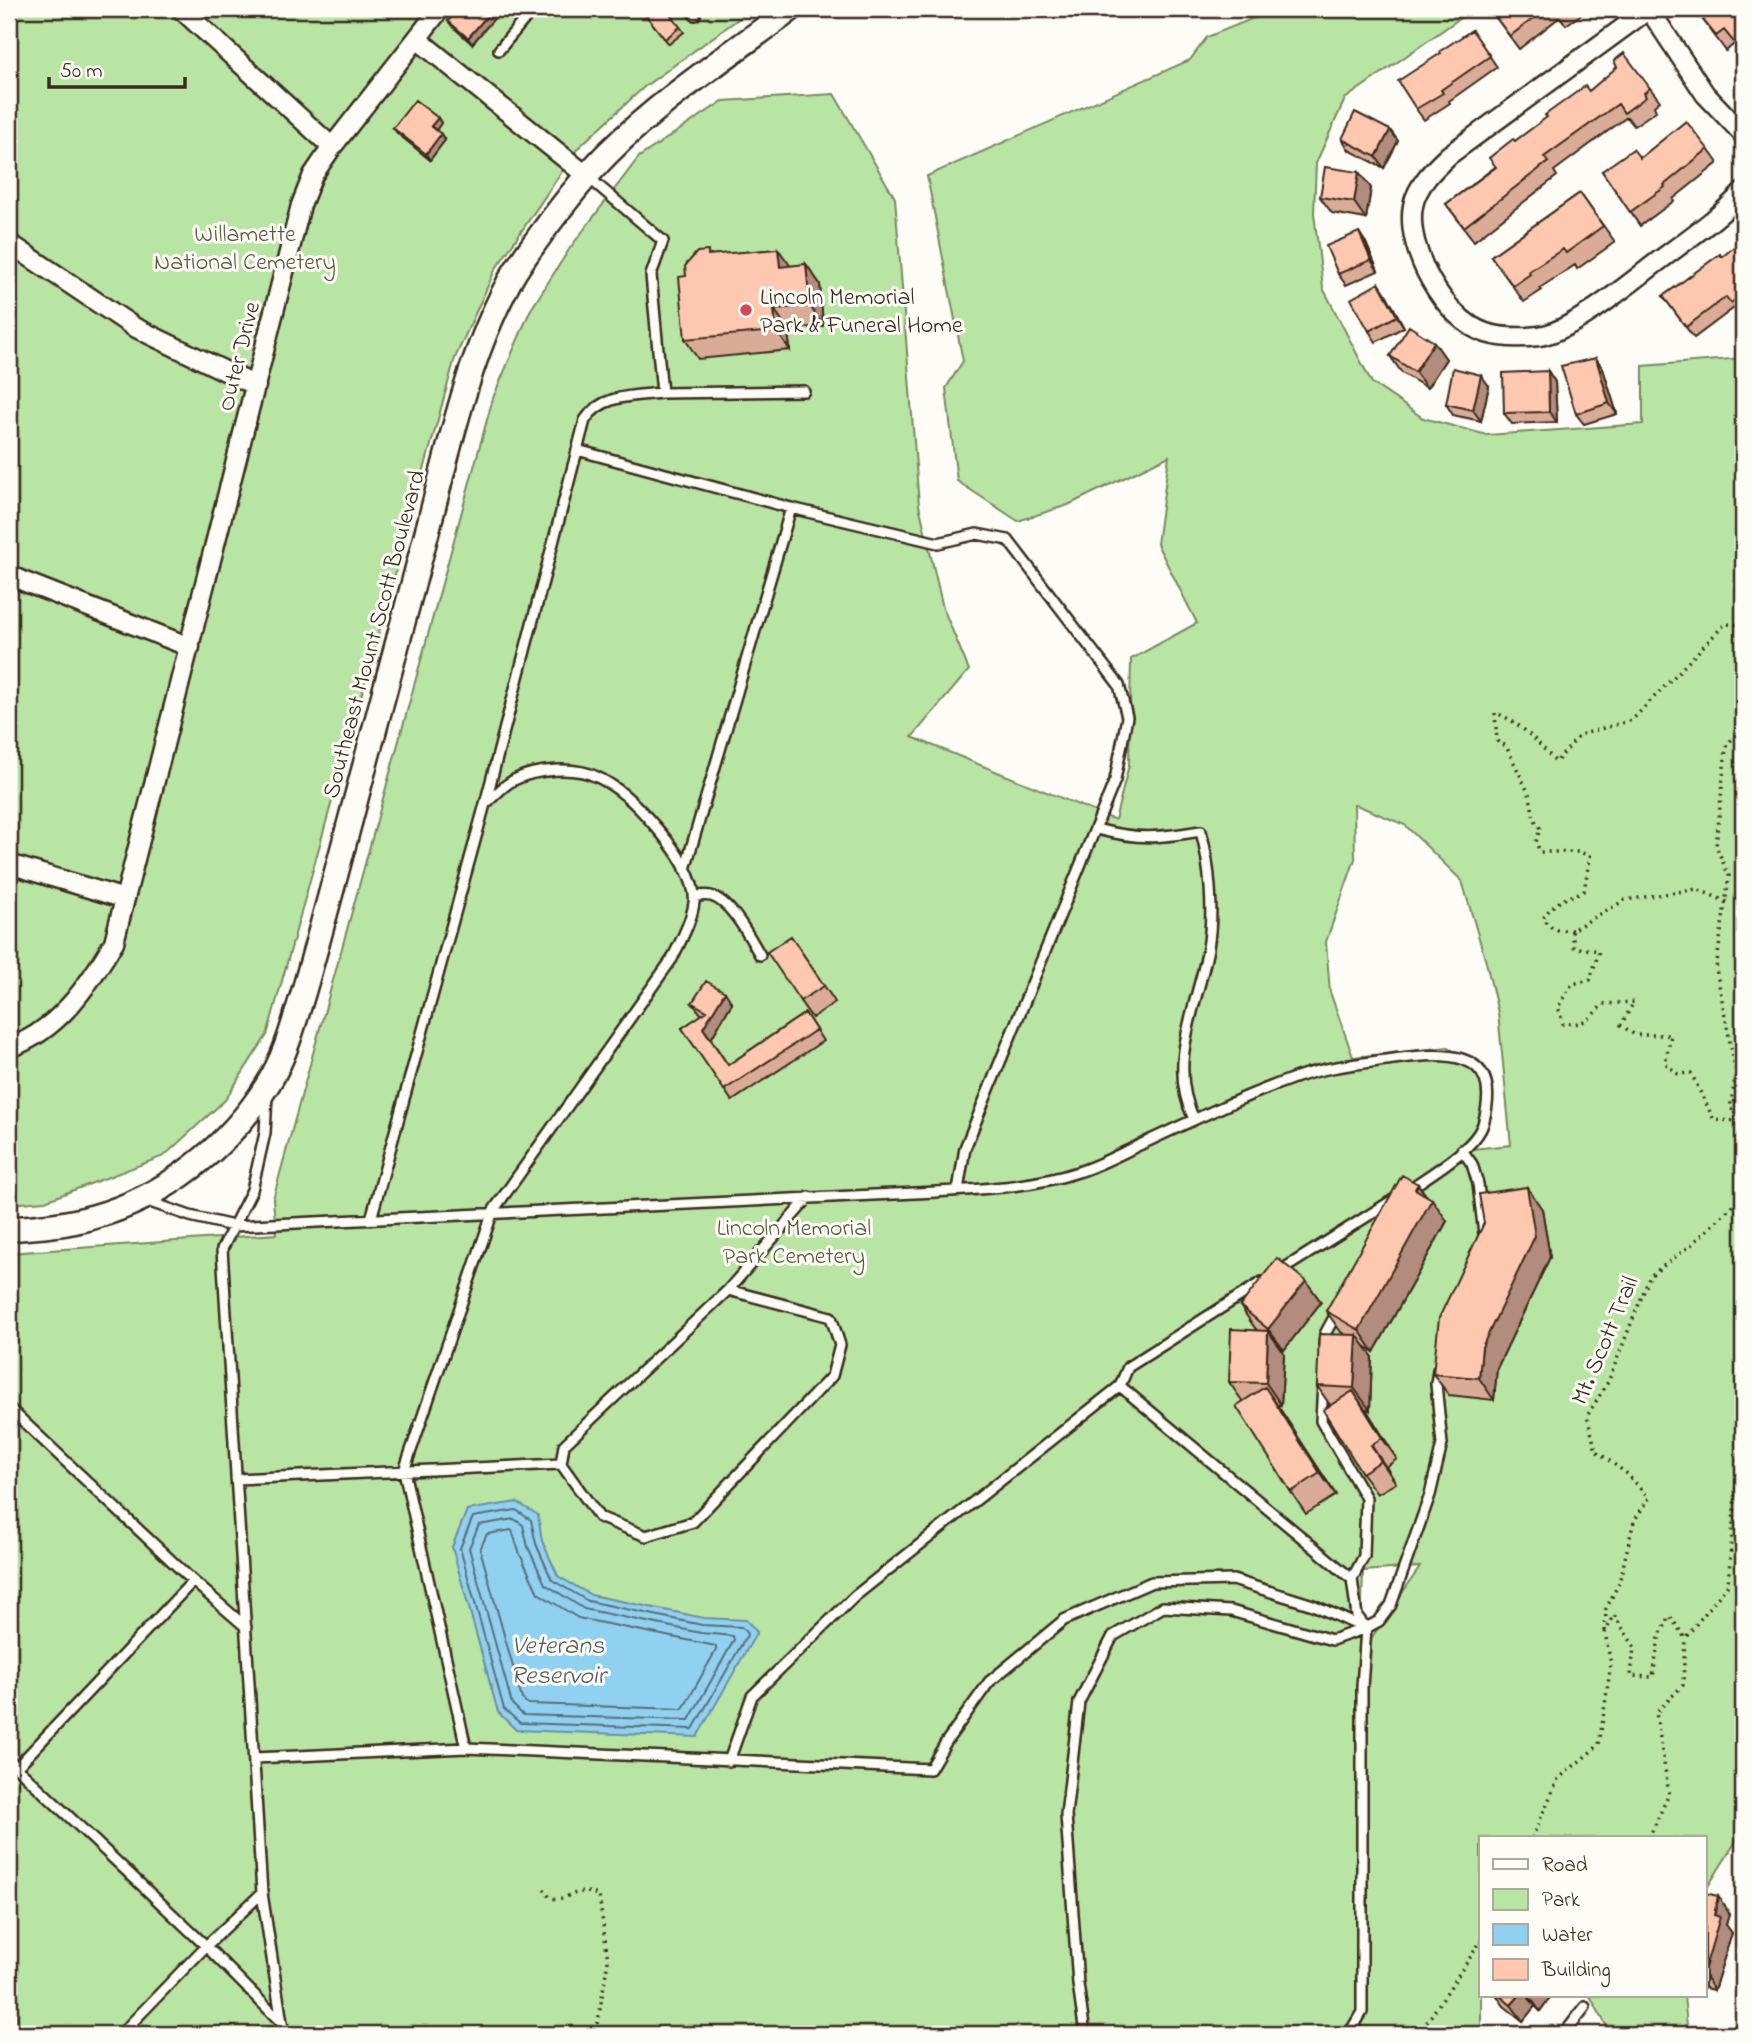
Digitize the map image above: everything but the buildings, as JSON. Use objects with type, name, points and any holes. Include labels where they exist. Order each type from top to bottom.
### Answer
[{"type":"main road","name":"Southeast Mount Scott Boulevard","points":[[9,1229],[71,1223],[142,1199],[188,1170],[212,1150],[246,1114],[268,1084],[292,1030],[315,952],[447,456],[476,360],[498,304],[511,279],[548,225],[611,150],[653,113],[792,9]]},
{"type":"street","points":[[181,9],[332,147]]},
{"type":"street","name":"Outer Drive","points":[[9,1048],[43,1029],[70,1007],[114,942],[301,205],[313,175],[332,147],[440,9]]},
{"type":"street","points":[[1743,134],[1705,94],[1649,9],[1449,155],[1430,173],[1419,189],[1413,206],[1415,244],[1420,261],[1446,301],[1468,324],[1485,333],[1510,337],[1539,336],[1555,332],[1603,303],[1698,231],[1743,192]]},
{"type":"street","points":[[417,39],[587,176]]},
{"type":"street","points":[[9,243],[134,327],[256,386]]},
{"type":"street","points":[[9,574],[190,647]]},
{"type":"street","points":[[9,864],[125,900]]},
{"type":"lane","points":[[499,50],[533,9]]},
{"type":"lane","points":[[587,176],[663,241],[651,275],[662,393]]},
{"type":"lane","points":[[371,1219],[485,804],[584,420],[592,410],[618,397],[662,393],[804,391]]},
{"type":"lane","points":[[577,450],[791,508],[938,543],[977,534],[1008,540],[1119,685],[1127,717],[1115,780],[965,1148],[958,1190]]},
{"type":"lane","points":[[685,869],[791,508]]},
{"type":"lane","points":[[466,1748],[404,1471],[493,1212],[673,959],[687,927],[694,896],[685,869],[666,839],[635,803],[596,776],[564,770],[531,773],[511,781],[485,804]]},
{"type":"lane","points":[[1096,829],[1124,836],[1157,838],[1201,831],[1209,861],[1208,947],[1186,1033],[1182,1074],[1186,1104],[1194,1119]]},
{"type":"lane","points":[[694,896],[713,896],[726,905],[741,923],[760,955]]},
{"type":"lane","points":[[142,1199],[190,1216],[233,1226],[958,1190],[1051,1181],[1082,1171],[1194,1119],[1298,1077],[1343,1066],[1442,1055],[1462,1058],[1474,1065],[1487,1083],[1488,1106],[1481,1129],[1473,1141],[1399,1196],[1128,1367],[1120,1386],[855,1596],[752,1696],[729,1761]]},
{"type":"lane","points":[[268,1084],[265,1133],[252,1190],[222,1249],[262,1893],[285,2034]]},
{"type":"lane","points":[[1462,1150],[1472,1164],[1478,1184],[1484,1229],[1482,1245]]},
{"type":"lane","points":[[1387,1219],[1399,1196]]},
{"type":"lane","points":[[728,1290],[831,1318],[840,1345],[832,1376],[694,1522],[646,1536],[599,1517],[561,1464],[564,1445],[728,1290],[809,1197]]},
{"type":"lane","points":[[1324,1359],[1325,1334],[1343,1300]]},
{"type":"lane","points":[[1085,2034],[1078,1984],[1066,1815],[1079,1702],[1113,1636],[1163,1606],[1231,1611],[1332,1640],[1379,1621],[1391,1605],[1430,1495],[1442,1444],[1436,1384],[1440,1355]]},
{"type":"lane","points":[[1323,1371],[1321,1421],[1366,1498],[1364,1556],[1352,1579],[1357,1616],[1366,1628],[1362,1687],[1362,2012],[1349,2034]]},
{"type":"lane","points":[[1120,1386],[1352,1579]]},
{"type":"lane","points":[[9,1408],[193,1581],[246,1627]]},
{"type":"lane","points":[[236,1479],[561,1464]]},
{"type":"lane","points":[[255,1759],[466,1748],[930,1769],[989,1682],[1064,1620],[1152,1582],[1233,1580],[1313,1605],[1366,1628]]},
{"type":"lane","points":[[193,1581],[13,1763],[206,1946],[282,2023]]},
{"type":"lane","points":[[121,2034],[206,1946],[262,1893]]},
{"type":"lane","points":[[9,2000],[12,2034]]},
{"type":"lane","points":[[1564,2034],[1585,2007]]},
{"type":"path","points":[[1315,9],[1318,13],[1325,9]]},
{"type":"path","points":[[1727,902],[1698,889],[1625,900],[1572,930],[1554,930],[1543,919],[1548,909],[1558,902],[1584,891],[1590,856],[1580,852],[1540,852],[1536,842],[1541,828],[1534,819],[1530,796],[1506,746],[1497,741],[1495,713],[1507,717],[1532,736],[1556,762],[1580,735],[1632,720],[1726,624],[1743,625]]},
{"type":"path","points":[[1730,1108],[1736,1073],[1716,970],[1729,876],[1716,846],[1726,748],[1743,722]]},
{"type":"path","points":[[1572,930],[1574,947],[1599,951],[1590,980],[1572,984],[1562,997],[1558,1007],[1563,1024],[1587,1022],[1603,1004],[1634,1002],[1621,1025],[1635,1035],[1671,1035],[1665,1063],[1678,1074],[1691,1073],[1714,1120],[1743,1120]]},
{"type":"path","points":[[1730,1108],[1743,1083]]},
{"type":"path","points":[[1730,1108],[1743,1120]]},
{"type":"path","name":"Mt. Scott Trail","points":[[1533,1836],[1558,1779],[1599,1745],[1611,1674],[1605,1633],[1606,1609],[1619,1583],[1634,1521],[1649,1497],[1626,1473],[1596,1451],[1587,1416],[1608,1382],[1650,1276],[1690,1246],[1743,1196]]},
{"type":"path","points":[[1649,1836],[1669,1794],[1656,1713],[1683,1685],[1685,1638],[1728,1585],[1743,1397]]},
{"type":"path","points":[[1605,1633],[1614,1615],[1633,1646],[1631,1676],[1653,1677],[1659,1637],[1670,1616],[1685,1638]]},
{"type":"path","points":[[544,1889],[550,1898],[559,1900],[575,1892],[588,1890],[599,1896],[608,1960],[596,2034]]},
{"type":"path","points":[[1419,2034],[1479,1944]]},
{"type":"green space","name":"Willamette National Cemetery","points":[[9,9],[752,9],[644,87],[578,148],[495,270],[455,358],[267,1035],[225,1100],[164,1156],[45,1201],[9,1204]]},
{"type":"green space","name":"Lincoln Memorial Park Cemetery","points":[[1268,9],[1473,9],[1345,99],[1316,163],[1314,213],[1323,288],[1372,383],[1423,418],[1487,435],[1643,424],[1643,366],[1743,358],[1743,1830],[1706,1889],[1706,1836],[1479,1836],[1481,2034],[9,2034],[9,1253],[276,1234],[273,1199],[493,398],[530,311],[570,248],[639,157],[723,101],[834,94],[895,198],[919,505],[943,608],[969,670],[912,737],[1115,820],[1129,765],[1131,659],[1197,623],[1157,544],[1169,456],[1068,505],[1018,521],[957,481],[946,388],[963,361],[927,176],[1190,60],[1207,37],[1264,14]],"holes":[[[1354,804],[1405,825],[1462,881],[1498,1013],[1511,1145],[1462,1150],[1490,1121],[1490,1079],[1448,1047],[1353,1057],[1330,992],[1326,942],[1355,859]],[[1420,1567],[1372,1637],[1361,1632],[1363,1571]]]},
{"type":"green space","points":[[1591,1997],[1684,1997],[1687,2026],[1659,2034],[1611,2034]]},
{"type":"water","name":"Veterans Reservoir","points":[[517,1502],[538,1515],[542,1541],[558,1576],[591,1595],[704,1618],[746,1620],[757,1632],[697,1737],[516,1730],[498,1712],[452,1547],[467,1510]]},
{"type":"place","name":"Lincoln Memorial Park & Funeral Home","points":[[746,310]]}]
